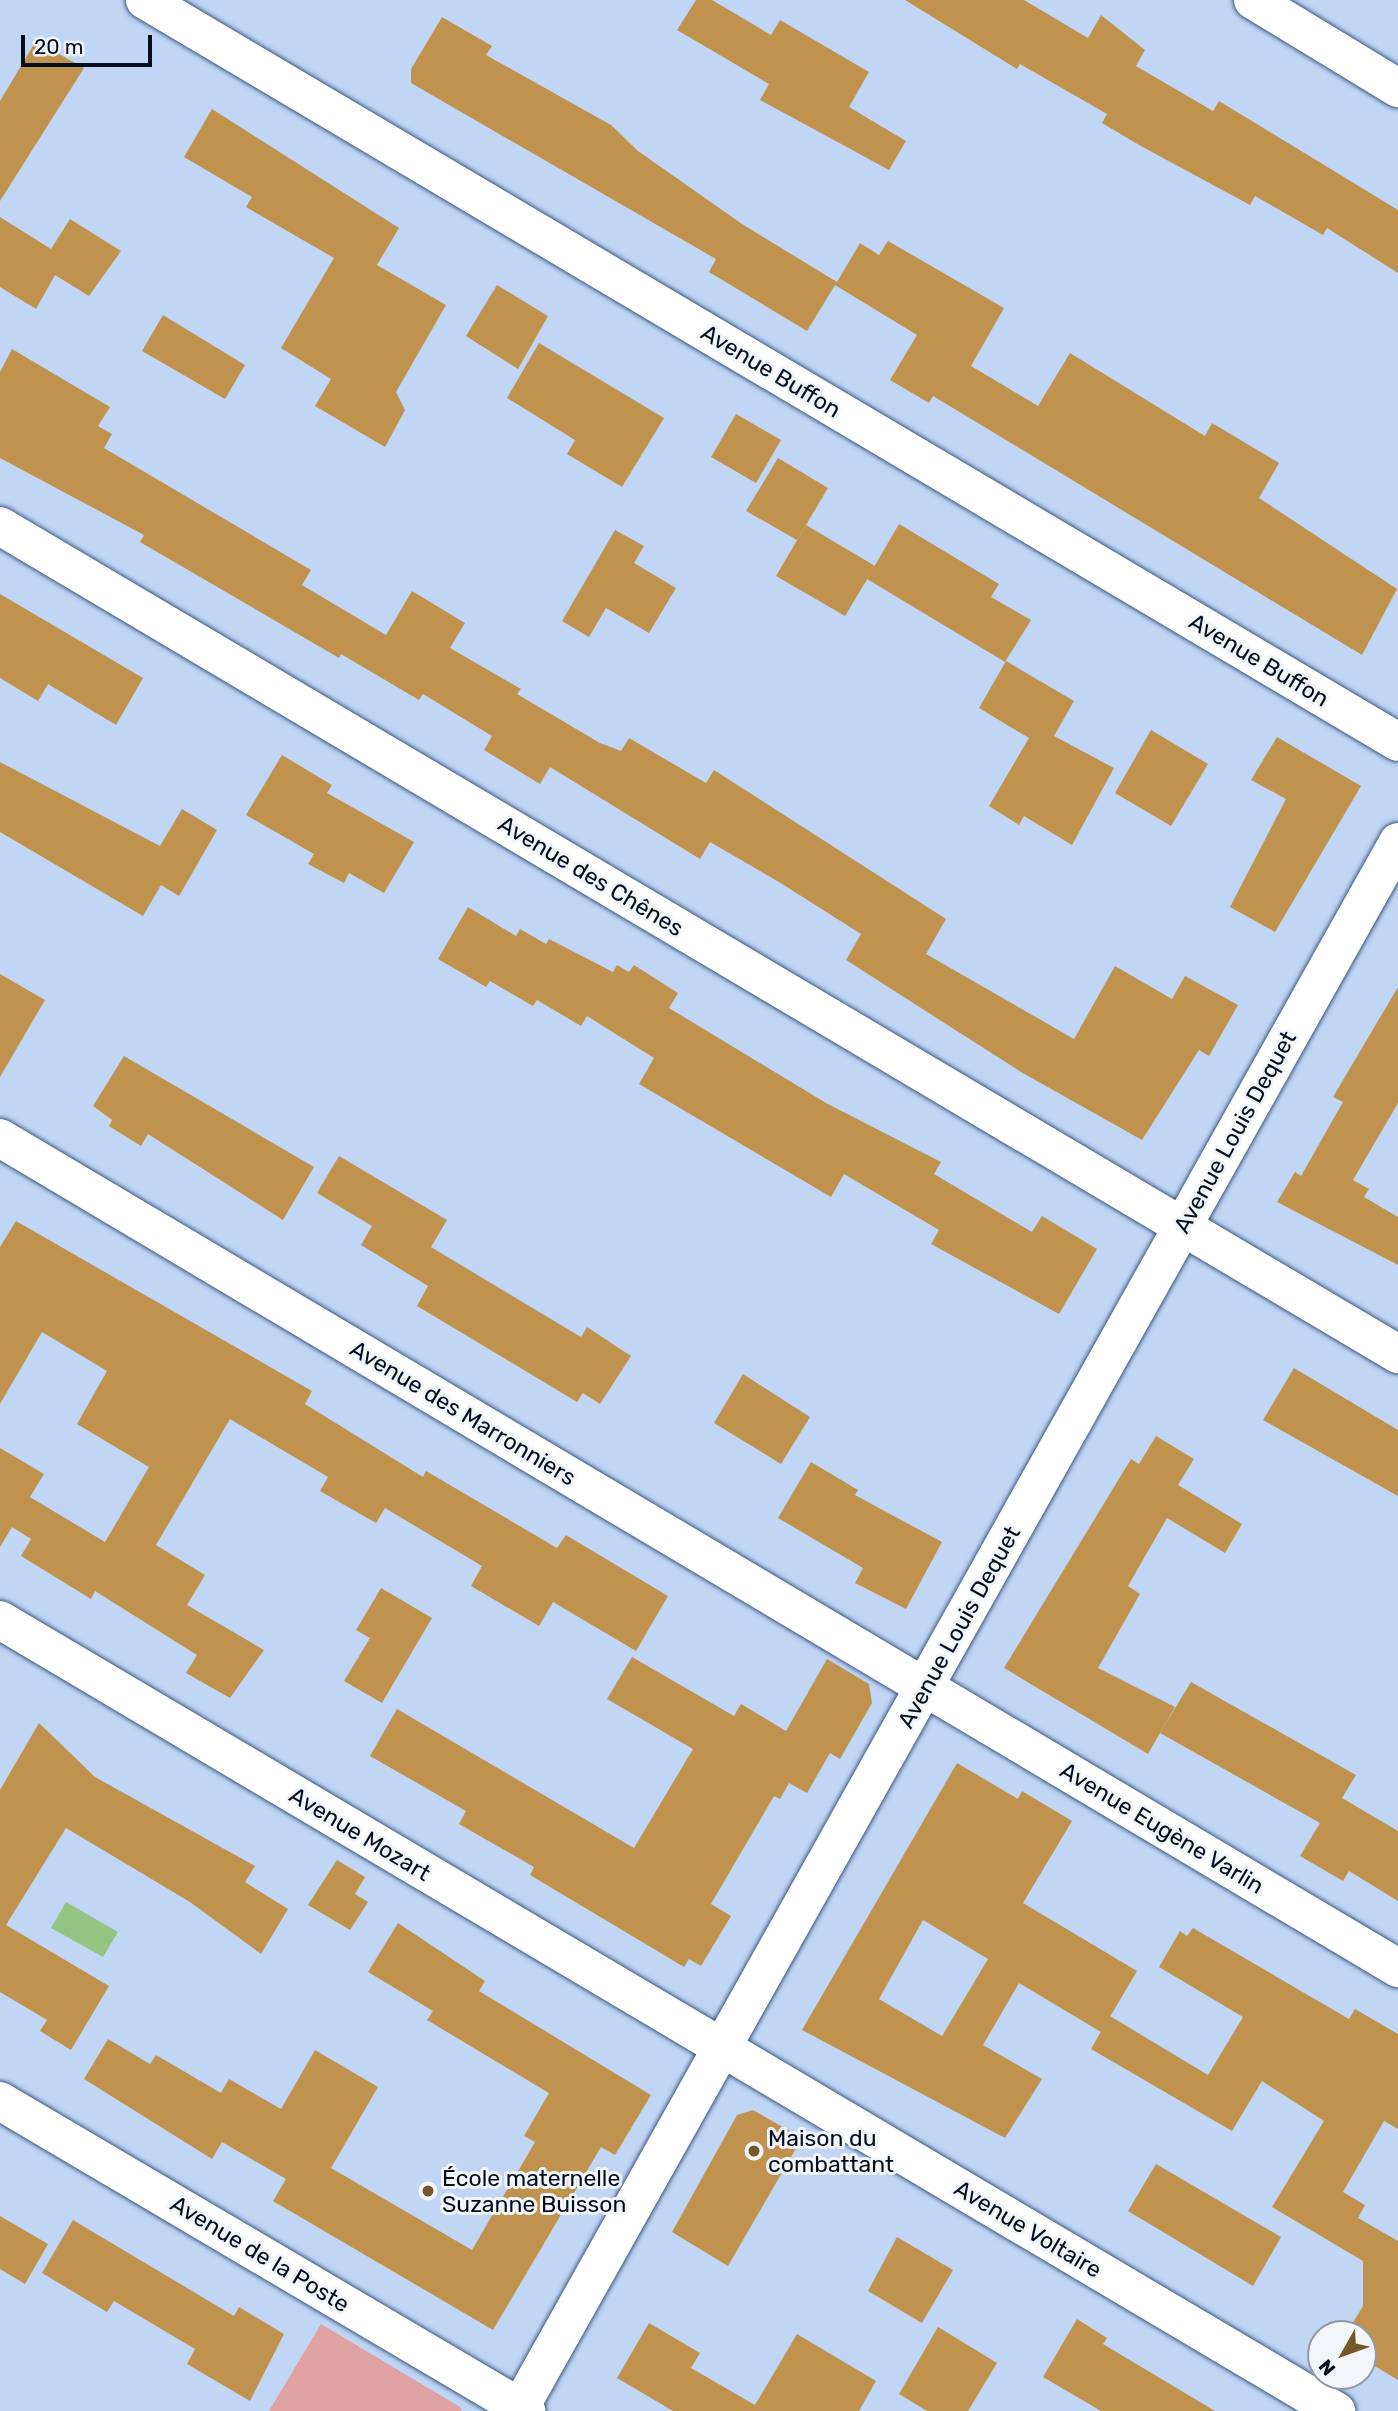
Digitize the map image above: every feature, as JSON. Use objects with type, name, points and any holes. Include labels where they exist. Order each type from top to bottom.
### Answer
[{"type":"street","name":"Avenue Buffon","points":[[145,0],[1398,742]]},
{"type":"street","points":[[1253,0],[1398,88]]},
{"type":"street","name":"Avenue des Chênes","points":[[0,526],[1398,1354]]},
{"type":"street","name":"Avenue Louis Dequet","points":[[521,2410],[720,2047],[925,1688],[1398,842]]},
{"type":"street","name":"Avenue des Marronniers","points":[[0,1138],[925,1688]]},
{"type":"street","name":"Avenue Mozart","points":[[0,1620],[720,2047]]},
{"type":"street","name":"Avenue Eugène Varlin","points":[[925,1688],[1398,1968]]},
{"type":"street","name":"Avenue Voltaire","points":[[720,2047],[1336,2411]]},
{"type":"street","name":"Avenue de la Poste","points":[[0,2101],[521,2410]]},
{"type":"shaded area","points":[[66,1902],[118,1932],[103,1957],[51,1928]]},
{"type":"shaded area","points":[[321,2324],[460,2407],[462,2411],[269,2411]]},
{"type":"building","points":[[696,0],[712,0],[771,35],[780,20],[869,72],[849,107],[906,141],[889,170],[760,100],[769,84],[677,30]]},
{"type":"building","points":[[905,0],[1024,0],[1088,38],[1101,15],[1145,50],[1136,66],[1213,111],[1219,101],[1398,210],[1398,273],[1327,228],[1323,235],[1255,196],[1250,205],[1139,145],[1102,123],[1107,114],[1020,64],[1017,69]]},
{"type":"building","points":[[442,17],[492,46],[486,55],[611,125],[638,151],[742,224],[837,282],[860,243],[879,255],[888,241],[1004,308],[971,366],[1038,406],[1070,353],[1205,436],[1212,423],[1279,463],[1259,498],[1397,589],[1362,655],[933,396],[929,403],[890,380],[917,335],[835,285],[807,331],[709,272],[716,259],[411,83],[411,69]]},
{"type":"building","points":[[36,41],[84,68],[0,201],[0,101]]},
{"type":"building","points":[[212,109],[399,228],[377,265],[446,305],[396,392],[405,410],[385,447],[315,406],[331,379],[281,348],[334,258],[246,207],[252,197],[184,157]]},
{"type":"building","points":[[0,217],[51,249],[70,219],[121,251],[89,296],[55,275],[36,309],[0,287]]},
{"type":"building","points":[[497,285],[548,316],[518,369],[466,336]]},
{"type":"building","points":[[163,315],[245,365],[225,399],[142,351]]},
{"type":"building","points":[[539,343],[664,418],[622,487],[567,454],[575,440],[507,398]]},
{"type":"building","points":[[12,349],[110,407],[98,426],[112,434],[104,448],[311,570],[302,585],[386,635],[412,591],[465,623],[450,648],[521,689],[517,694],[600,743],[621,751],[629,738],[706,783],[714,770],[946,919],[926,954],[1074,1039],[1115,966],[1172,999],[1185,976],[1238,1005],[1209,1056],[1199,1050],[1142,1140],[1021,1072],[846,960],[861,934],[779,882],[710,842],[700,859],[550,767],[540,784],[484,750],[492,736],[423,694],[419,700],[341,654],[339,658],[140,542],[144,535],[0,458],[0,372]]},
{"type":"building","points":[[736,414],[781,440],[756,483],[711,457]]},
{"type":"building","points":[[778,458],[828,488],[797,540],[746,511]]},
{"type":"building","points":[[899,524],[999,584],[991,597],[1031,620],[1005,662],[867,579]]},
{"type":"building","points":[[806,525],[875,566],[845,616],[776,576]]},
{"type":"building","points":[[615,530],[644,546],[634,563],[676,588],[649,633],[606,608],[589,637],[562,621]]},
{"type":"building","points":[[0,594],[143,678],[116,725],[48,684],[38,701],[0,678]]},
{"type":"building","points":[[1006,661],[1074,701],[1054,736],[1114,768],[1072,845],[1024,816],[1019,825],[989,806],[1029,738],[979,708]]},
{"type":"building","points":[[1151,730],[1208,764],[1171,826],[1115,793]]},
{"type":"building","points":[[1277,737],[1361,786],[1275,932],[1230,907],[1286,799],[1251,780]]},
{"type":"building","points":[[282,755],[332,785],[327,793],[414,842],[384,893],[349,873],[344,883],[308,864],[314,854],[246,815]]},
{"type":"building","points":[[0,762],[160,846],[182,809],[217,830],[179,896],[161,885],[143,916],[0,832]]},
{"type":"building","points":[[468,907],[516,936],[520,929],[546,944],[549,939],[613,972],[617,965],[629,972],[634,965],[678,993],[669,1008],[826,1103],[941,1162],[934,1174],[1032,1232],[1042,1216],[1097,1249],[1059,1314],[931,1244],[939,1230],[844,1174],[831,1197],[639,1084],[654,1058],[587,1016],[581,1026],[537,1000],[533,1006],[490,981],[486,987],[438,959]]},
{"type":"building","points":[[0,974],[45,1000],[0,1077]]},
{"type":"building","points":[[1398,987],[1398,1103],[1353,1180],[1369,1189],[1364,1197],[1398,1217],[1398,1265],[1277,1202],[1295,1172],[1301,1176],[1343,1102],[1333,1097]]},
{"type":"building","points":[[124,1056],[314,1167],[283,1220],[148,1134],[141,1146],[109,1126],[112,1120],[93,1106]]},
{"type":"building","points":[[339,1156],[447,1220],[431,1247],[581,1337],[587,1327],[631,1356],[600,1404],[583,1393],[577,1402],[417,1306],[428,1286],[361,1245],[372,1226],[317,1193]]},
{"type":"building","points":[[16,1221],[312,1391],[305,1404],[423,1477],[426,1471],[557,1548],[566,1535],[668,1596],[636,1651],[553,1602],[539,1626],[471,1586],[482,1566],[385,1508],[376,1523],[320,1491],[328,1477],[230,1419],[156,1545],[205,1575],[187,1605],[264,1650],[230,1698],[186,1673],[197,1655],[95,1591],[91,1599],[21,1556],[31,1539],[12,1527],[0,1547],[0,1448],[44,1474],[30,1497],[105,1542],[149,1467],[77,1424],[107,1371],[42,1332],[0,1404],[0,1247]]},
{"type":"building","points":[[1294,1368],[1398,1430],[1398,1496],[1263,1420]]},
{"type":"building","points":[[743,1374],[810,1417],[781,1464],[714,1423]]},
{"type":"building","points":[[1156,1436],[1194,1459],[1178,1485],[1242,1524],[1225,1553],[1167,1518],[1128,1586],[1140,1594],[1098,1668],[1175,1707],[1148,1754],[1004,1668],[1131,1459],[1139,1464]]},
{"type":"building","points":[[811,1462],[858,1490],[855,1495],[942,1542],[906,1609],[855,1583],[863,1568],[778,1518]]},
{"type":"building","points":[[381,1588],[432,1618],[382,1703],[344,1681],[370,1638],[356,1630]]},
{"type":"building","points":[[632,1657],[734,1716],[741,1704],[786,1731],[827,1659],[869,1684],[872,1703],[840,1759],[830,1753],[807,1793],[789,1783],[780,1799],[774,1796],[711,1904],[731,1916],[701,1966],[689,1959],[684,1967],[530,1875],[534,1867],[459,1824],[466,1811],[370,1756],[397,1709],[634,1848],[693,1749],[607,1699]]},
{"type":"building","points":[[1191,1682],[1356,1775],[1342,1798],[1398,1831],[1398,1901],[1349,1871],[1343,1881],[1300,1856],[1320,1823],[1160,1733]]},
{"type":"building","points":[[39,1723],[95,1777],[255,1866],[245,1882],[288,1909],[261,1954],[190,1902],[66,1828],[6,1925],[109,1986],[71,2050],[40,2031],[47,2020],[0,1992],[0,1790]]},
{"type":"building","points":[[957,1763],[1018,1799],[1022,1791],[1072,1821],[1023,1903],[1137,1971],[1101,2032],[1019,1983],[983,2045],[1042,2079],[1005,2138],[802,2030]],"holes":[[[923,1920],[988,1959],[942,2036],[879,1999]]]},
{"type":"building","points":[[337,1860],[365,1877],[355,1894],[368,1902],[350,1930],[308,1905]]},
{"type":"building","points":[[398,1923],[485,1981],[479,1991],[651,2095],[615,2155],[601,2147],[493,2330],[273,2201],[286,2179],[222,2142],[212,2159],[84,2079],[108,2039],[150,2064],[156,2055],[221,2093],[229,2079],[281,2109],[315,2050],[378,2087],[331,2168],[472,2250],[535,2142],[524,2136],[549,2093],[427,2020],[433,2011],[368,1972]]},
{"type":"building","points":[[1193,1928],[1349,2019],[1355,2009],[1398,2034],[1398,2129],[1384,2121],[1343,2192],[1365,2205],[1358,2218],[1398,2241],[1398,2380],[1377,2367],[1377,2320],[1354,2320],[1363,2306],[1363,2261],[1272,2207],[1324,2121],[1262,2081],[1232,2131],[1091,2049],[1110,2016],[1208,2075],[1243,2017],[1159,1967],[1180,1931],[1187,1936]]},
{"type":"building","points":[[753,2110],[802,2138],[728,2266],[672,2232],[737,2115]]},
{"type":"building","points":[[1156,2164],[1281,2237],[1253,2286],[1128,2211]]},
{"type":"building","points":[[0,2216],[48,2244],[25,2284],[0,2269]]},
{"type":"building","points":[[73,2220],[234,2316],[239,2307],[284,2334],[250,2401],[187,2364],[195,2349],[114,2301],[107,2312],[42,2273]]},
{"type":"building","points":[[897,2237],[953,2270],[922,2323],[868,2291]]},
{"type":"building","points":[[1077,2319],[1107,2338],[1103,2344],[1215,2411],[1101,2411],[1043,2377]]},
{"type":"building","points":[[649,2323],[700,2353],[691,2368],[755,2405],[797,2334],[876,2381],[859,2411],[673,2411],[617,2378]]},
{"type":"building","points":[[938,2327],[997,2363],[968,2411],[927,2411],[899,2394]]},
{"type":"place","name":"Maison du combattant","points":[[754,2151]]},
{"type":"place","name":"École maternelle Suzanne Buisson","points":[[428,2191]]}]
